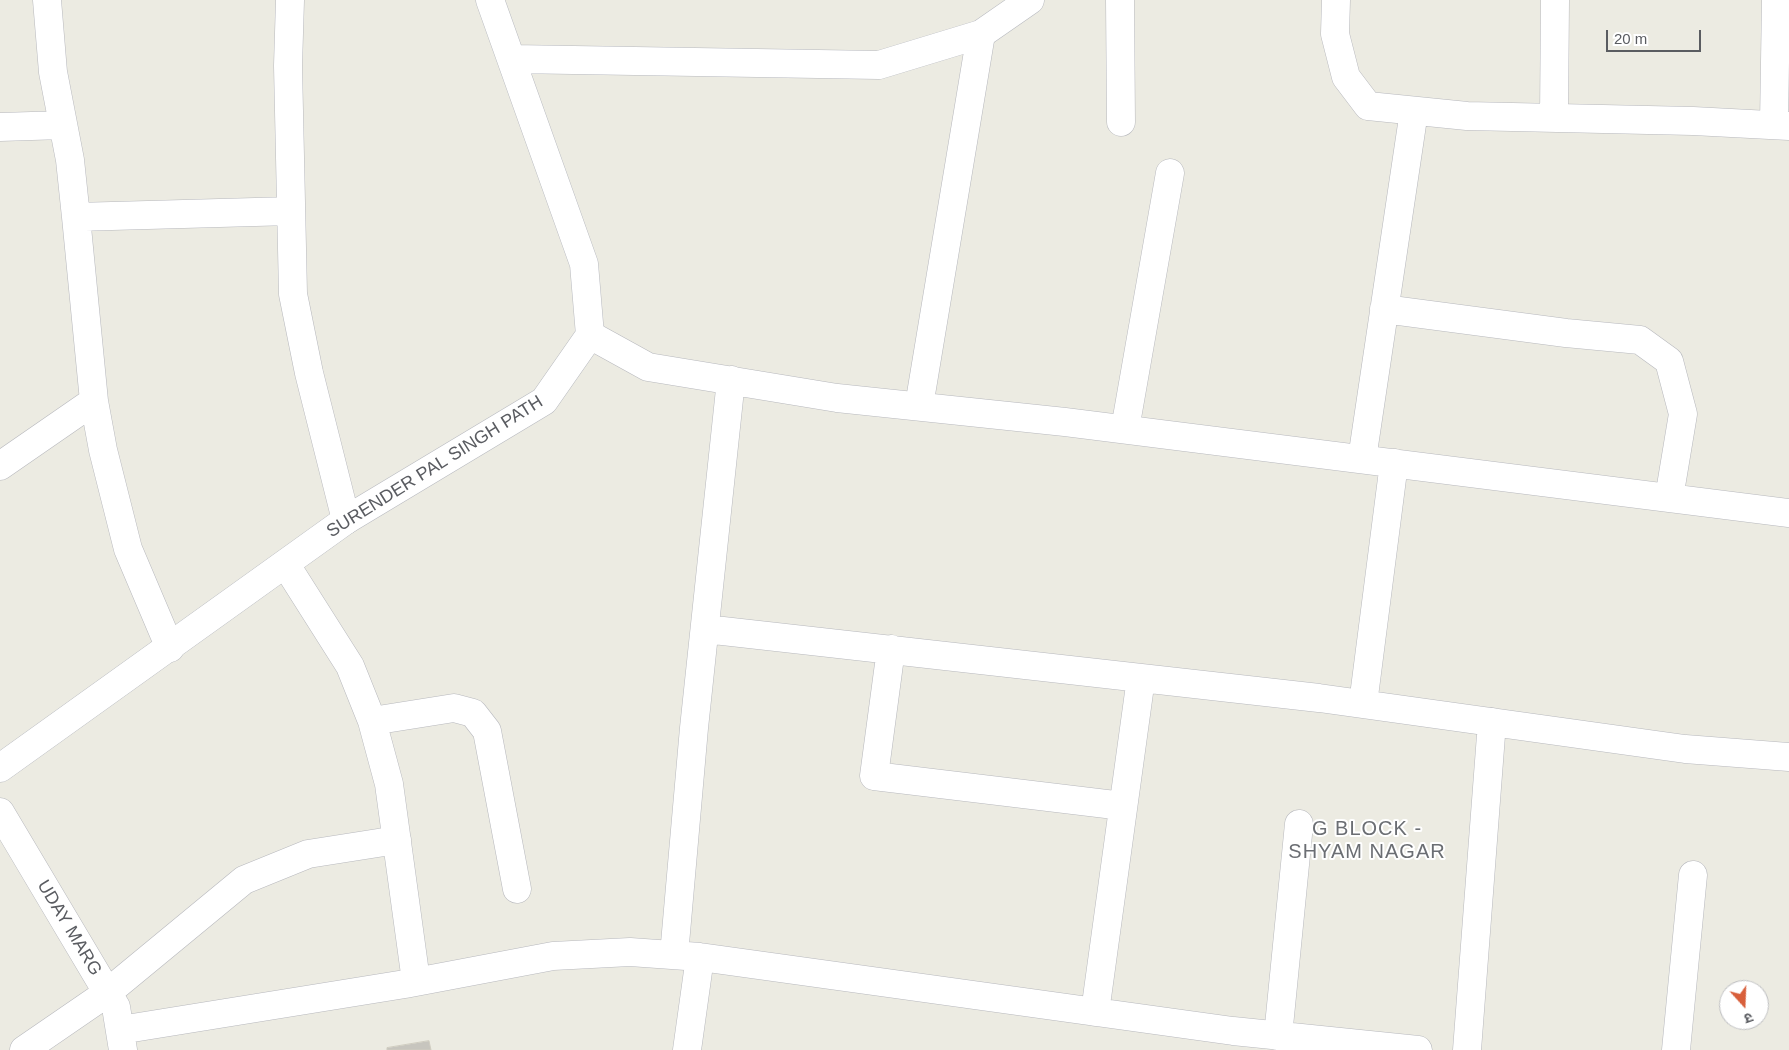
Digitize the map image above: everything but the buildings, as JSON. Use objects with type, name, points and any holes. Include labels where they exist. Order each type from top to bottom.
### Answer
[{"type":"street","points":[[47,0],[47,22],[52,72],[70,160],[94,401],[103,450],[128,549],[170,648]]},
{"type":"street","points":[[290,0],[293,294],[309,373],[346,520]]},
{"type":"street","points":[[490,0],[584,264],[590,335],[648,367],[837,398],[1125,429],[1789,513]]},
{"type":"street","points":[[512,59],[878,65],[981,34],[1030,0]]},
{"type":"street","points":[[1120,0],[1121,122]]},
{"type":"street","points":[[1336,0],[1335,34],[1346,77],[1368,106],[1467,116],[1781,125],[1776,0]]},
{"type":"street","points":[[1554,118],[1556,0]]},
{"type":"street","points":[[919,406],[981,34]]},
{"type":"street","points":[[1362,459],[1414,111]]},
{"type":"street","points":[[0,127],[63,126]]},
{"type":"street","points":[[1125,429],[1170,173]]},
{"type":"street","points":[[76,217],[291,211]]},
{"type":"street","points":[[1384,309],[1640,340],[1669,361],[1684,414],[1669,498]]},
{"type":"street","name":"SURENDER PAL SINGH PATH","points":[[0,768],[286,566],[346,520],[544,402],[590,335]]},
{"type":"street","points":[[688,1050],[687,956],[704,629],[732,380]]},
{"type":"street","points":[[0,466],[94,401]]},
{"type":"street","points":[[1363,704],[1394,463]]},
{"type":"street","points":[[286,566],[350,666],[372,721],[389,784],[416,981]]},
{"type":"street","points":[[704,629],[1363,704],[1685,749],[1789,758]]},
{"type":"street","points":[[891,649],[874,776],[1123,806]]},
{"type":"street","points":[[1095,1012],[1141,678]]},
{"type":"street","points":[[372,721],[454,708],[473,713],[486,731],[517,889]]},
{"type":"street","points":[[1468,1050],[1492,722]]},
{"type":"street","name":"UDAY MARG","points":[[0,812],[116,1007],[121,1040]]},
{"type":"street","points":[[1278,1036],[1299,824]]},
{"type":"street","points":[[24,1050],[107,993],[244,880],[308,854],[397,840]]},
{"type":"street","points":[[1676,1050],[1693,875]]},
{"type":"street","points":[[121,1040],[416,981],[553,956],[630,952],[687,956],[1278,1036],[1418,1050]]},
{"type":"district","name":"G BLOCK - SHYAM NAGAR","points":[[1367,840]]}]
